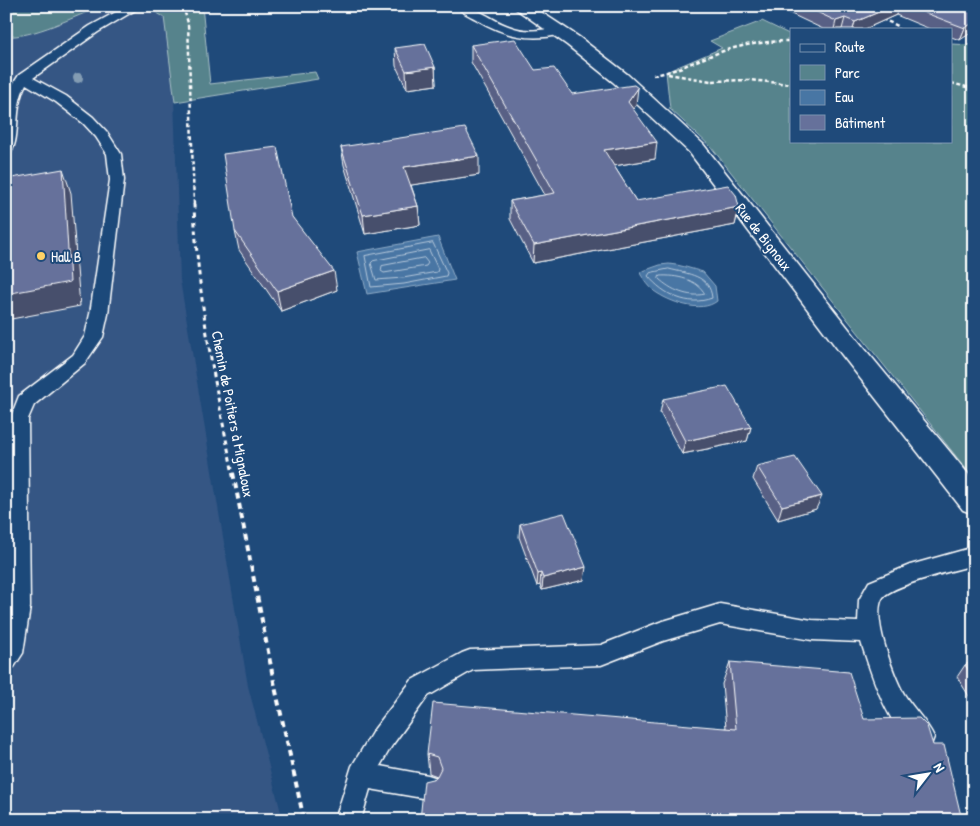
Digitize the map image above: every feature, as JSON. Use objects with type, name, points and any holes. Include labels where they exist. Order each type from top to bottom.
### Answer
[{"type":"street","name":"Rue de Bignoux","points":[[520,6],[558,31],[620,78],[696,148],[851,348],[974,502]]},
{"type":"lane","points":[[6,149],[8,146],[15,88],[24,78],[94,29],[136,6]]},
{"type":"lane","points":[[462,6],[506,31],[518,34],[546,34],[558,31]]},
{"type":"lane","points":[[6,660],[12,652],[19,607],[20,418],[26,402],[78,359],[94,338],[117,180],[114,154],[102,135],[88,120],[61,99],[24,78]]},
{"type":"lane","points":[[935,750],[908,722],[889,692],[870,632],[870,600],[877,589],[910,574],[974,556]]},
{"type":"lane","points":[[348,820],[361,775],[382,739],[420,688],[470,660],[601,655],[660,632],[720,614],[812,630],[870,632]]},
{"type":"lane","points":[[361,775],[428,787]]},
{"type":"path","name":"Chemin de Poitiers à Mignaloux","points":[[183,6],[188,23],[195,246],[206,339],[274,682],[304,820]]},
{"type":"path","points":[[878,17],[898,26],[898,28]]},
{"type":"path","points":[[667,74],[725,50],[769,41],[790,42]]},
{"type":"path","points":[[620,78],[667,74],[710,81],[748,80],[790,84]]},
{"type":"path","points":[[952,83],[974,89]]},
{"type":"shaded area","points":[[6,6],[171,6],[180,280],[248,686],[283,820],[6,820]]},
{"type":"green space","points":[[6,6],[102,6],[41,30],[28,34],[6,36]]},
{"type":"green space","points":[[145,6],[202,6],[210,84],[315,72],[318,79],[175,102],[164,17]]},
{"type":"green space","points":[[762,21],[790,35],[790,142],[952,142],[952,44],[974,45],[974,479],[711,147],[670,109],[666,72],[722,48],[710,41]]},
{"type":"water","points":[[438,237],[455,280],[367,294],[357,252]]},
{"type":"water","points":[[669,264],[703,272],[715,286],[717,301],[703,306],[685,305],[668,299],[654,291],[640,272]]},
{"type":"building","points":[[804,6],[870,6],[879,10],[893,6],[855,22],[845,18],[836,21]]},
{"type":"building","points":[[907,6],[974,6],[974,22],[965,28]]},
{"type":"building","points":[[515,39],[535,70],[554,68],[572,94],[634,85],[638,88],[628,102],[657,142],[604,150],[636,201],[728,185],[736,195],[739,207],[534,245],[510,201],[555,193],[471,45]]},
{"type":"building","points":[[425,44],[435,67],[406,71],[395,48]]},
{"type":"building","points":[[465,128],[479,156],[404,167],[418,206],[363,215],[341,147]]},
{"type":"building","points":[[277,147],[292,217],[334,271],[277,291],[235,231],[223,154]]},
{"type":"building","name":"Hall B","points":[[63,169],[70,282],[6,294],[6,179]]},
{"type":"building","points":[[727,386],[751,427],[685,441],[663,399]]},
{"type":"building","points":[[795,457],[822,496],[782,506],[757,466]]},
{"type":"building","points":[[564,513],[586,567],[543,578],[541,573],[538,574],[520,524]]},
{"type":"building","points":[[974,660],[974,678],[965,665]]},
{"type":"building","points":[[730,662],[849,672],[864,719],[919,718],[927,726],[933,745],[944,745],[962,820],[420,820],[424,781],[436,778],[441,768],[437,757],[427,754],[433,703],[736,729]]},
{"type":"place","name":"Hall B","points":[[41,256]]}]
